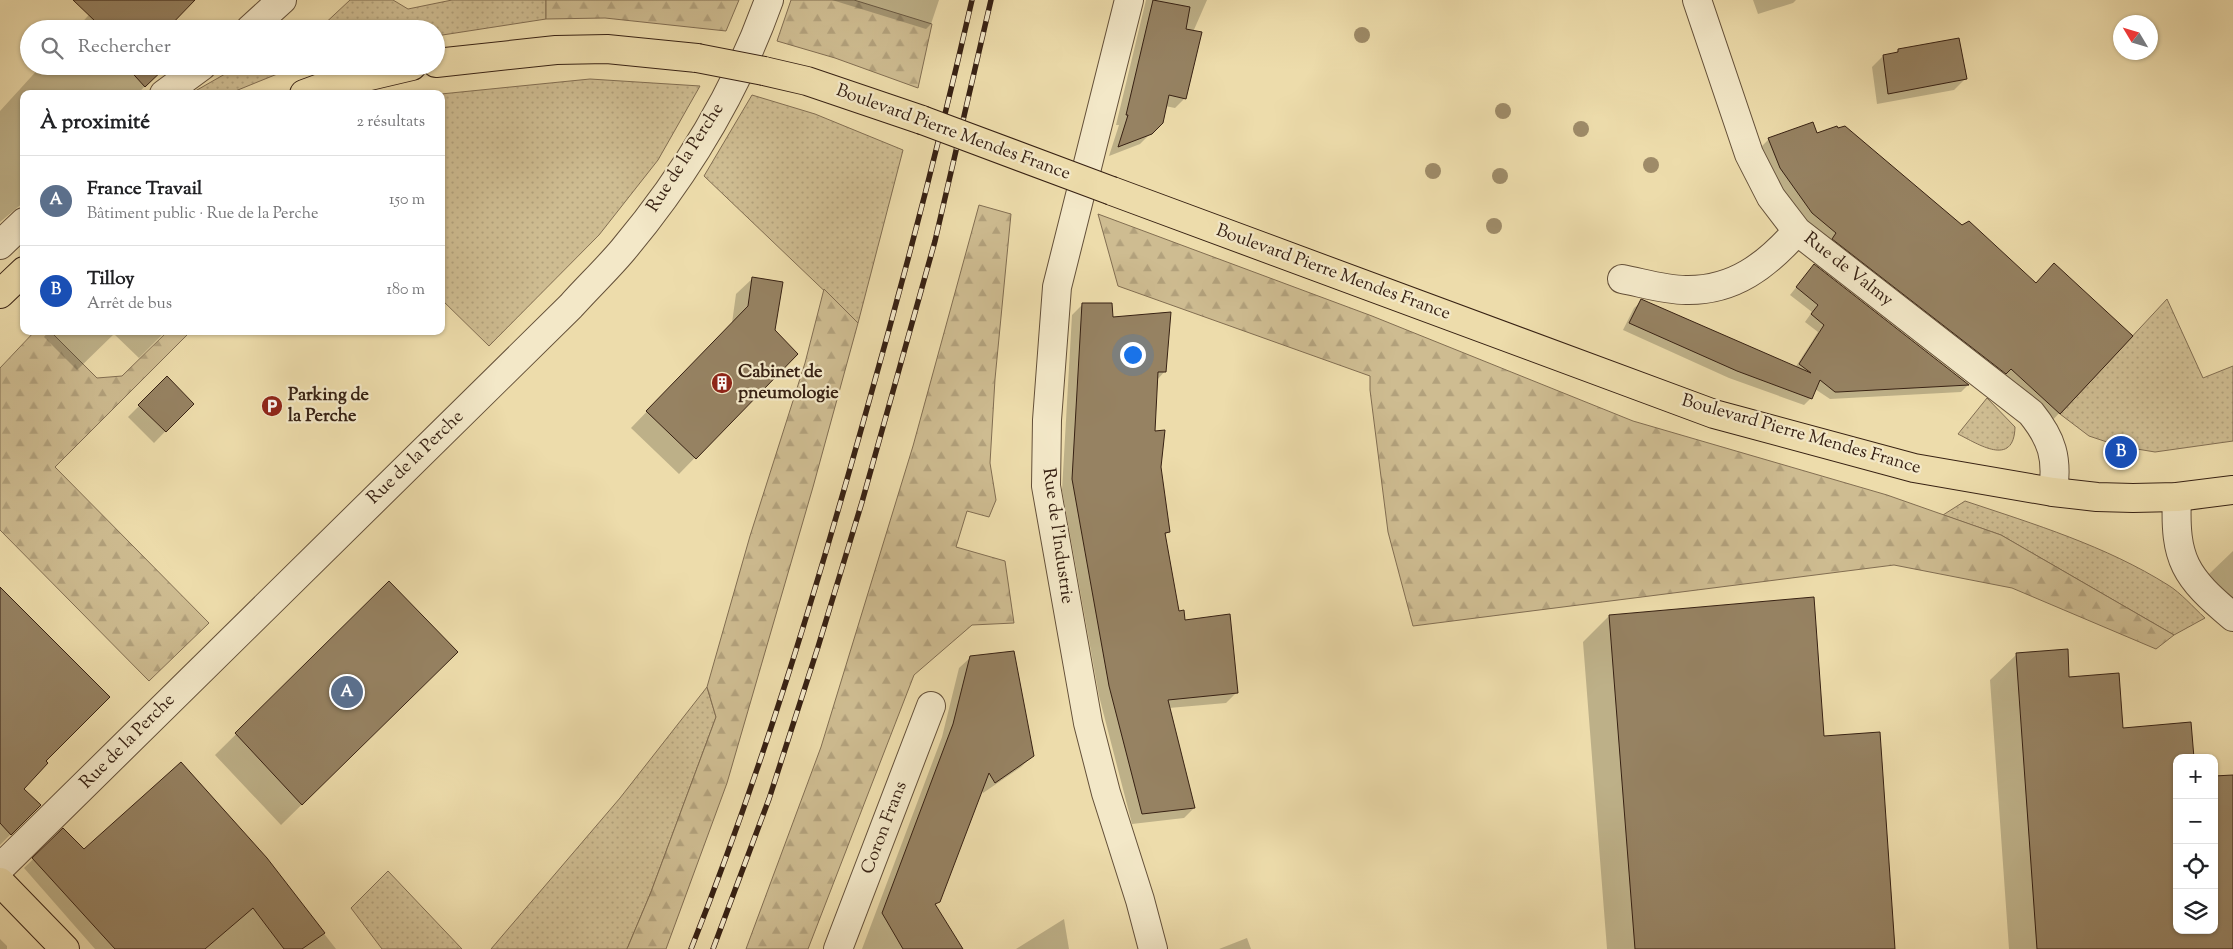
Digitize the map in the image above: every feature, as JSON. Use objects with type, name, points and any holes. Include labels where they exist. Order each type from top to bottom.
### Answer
[{"type":"main road","name":"Boulevard Pierre Mendes France","points":[[445,61],[564,50],[607,49],[697,58],[807,81],[922,120],[1714,414],[1914,468],[2053,492],[2097,497],[2177,497],[2233,490]]},
{"type":"main road","points":[[313,90],[322,86],[372,75]]},
{"type":"main road","points":[[0,294],[20,274]]},
{"type":"main road","points":[[0,882],[65,949]]},
{"type":"street","points":[[260,20],[282,0]]},
{"type":"street","name":"Rue de la Perche","points":[[0,868],[564,313],[623,250],[676,181],[706,133],[758,32],[769,0]]},
{"type":"street","name":"Rue de l'Industrie","points":[[1129,0],[1058,287],[1047,420],[1046,486],[1088,723],[1106,793],[1140,900],[1151,948]]},
{"type":"street","name":"Rue de Valmy","points":[[1698,0],[1749,154],[1771,197],[1797,231],[2031,413],[2042,427],[2052,448],[2056,472],[2053,492]]},
{"type":"street","points":[[169,90],[190,75]]},
{"type":"street","points":[[0,245],[20,226]]},
{"type":"street","points":[[1622,279],[1685,290],[1718,288],[1760,267],[1779,251],[1797,231]]},
{"type":"street","points":[[2177,497],[2176,527],[2178,545],[2185,566],[2198,585],[2233,617]]},
{"type":"street","name":"Coron Frans","points":[[838,949],[932,706]]},
{"type":"green space","points":[[350,0],[393,0],[408,9],[452,0],[546,0],[546,19],[445,35],[445,20],[329,20]]},
{"type":"green space","points":[[546,0],[739,0],[726,31],[605,18],[546,19]]},
{"type":"green space","points":[[791,0],[854,0],[932,24],[918,88],[835,58],[777,41]]},
{"type":"green space","points":[[223,75],[275,75],[238,90],[197,90]]},
{"type":"green space","points":[[590,79],[700,86],[658,160],[599,235],[489,346],[445,303],[445,94]]},
{"type":"green space","points":[[752,95],[815,114],[903,150],[858,323],[704,176]]},
{"type":"green space","points":[[979,205],[1011,214],[995,379],[990,463],[996,500],[989,517],[967,511],[956,547],[1005,561],[1014,623],[972,625],[914,675],[808,949],[746,949],[821,747],[913,446]]},
{"type":"green space","points":[[1098,214],[1372,316],[1633,421],[1887,495],[2001,535],[2174,635],[2156,649],[2012,588],[1894,565],[1413,626],[1388,532],[1370,390],[1370,376],[1118,286]]},
{"type":"green space","points":[[824,289],[858,323],[813,487],[727,783],[666,949],[627,949],[651,892],[716,717],[707,687],[750,536],[805,363]]},
{"type":"green space","points":[[2167,299],[2203,378],[2233,366],[2233,441],[2155,452],[2119,446],[2089,436],[2060,414]]},
{"type":"green space","points":[[31,335],[54,335],[97,378],[122,376],[164,335],[187,335],[55,467],[209,623],[149,681],[0,530],[0,368]]},
{"type":"green space","points":[[1987,398],[2015,427],[2013,439],[2008,447],[2002,450],[1985,447],[1958,434]]},
{"type":"green space","points":[[1965,501],[2069,537],[2120,559],[2173,588],[2205,618],[2174,635],[2001,535],[1943,515]]},
{"type":"green space","points":[[707,687],[716,717],[651,892],[627,949],[491,949],[620,798]]},
{"type":"green space","points":[[388,871],[462,949],[382,949],[351,908]]},
{"type":"building","points":[[73,0],[195,0],[176,20],[94,20]]},
{"type":"building","points":[[1153,0],[1190,7],[1186,29],[1202,32],[1186,99],[1169,95],[1163,123],[1152,134],[1118,147],[1128,115],[1126,115]]},
{"type":"building","points":[[1959,38],[1967,79],[1888,94],[1883,55],[1898,52],[1898,49]]},
{"type":"building","points":[[134,75],[158,75],[145,87]]},
{"type":"building","points":[[1813,122],[1817,133],[1837,126],[1838,128],[1845,126],[1962,225],[1969,221],[2036,283],[2054,263],[2133,336],[2060,414],[2011,369],[2006,374],[1832,239],[1836,233],[1812,213],[1780,168],[1768,138]]},
{"type":"building","points":[[1814,264],[1969,385],[1835,392],[1820,380],[1812,399],[1737,371],[1629,323],[1641,299],[1811,373],[1799,364],[1824,325],[1811,314],[1818,305],[1796,287]]},
{"type":"building","name":"Cabinet de pneumologie","points":[[752,277],[783,282],[775,330],[798,354],[696,459],[646,411],[748,306]]},
{"type":"building","points":[[1082,303],[1112,303],[1113,317],[1171,312],[1166,372],[1158,372],[1155,431],[1165,430],[1161,467],[1170,532],[1165,533],[1179,611],[1184,610],[1185,620],[1230,614],[1238,693],[1168,700],[1195,808],[1142,814],[1109,686],[1072,479]]},
{"type":"building","points":[[167,376],[194,404],[166,432],[138,405]]},
{"type":"building","points":[[389,581],[458,652],[302,805],[235,733]]},
{"type":"building","points":[[0,587],[110,697],[46,761],[48,763],[24,789],[41,805],[11,835],[0,823]]},
{"type":"building","points":[[1814,597],[1824,736],[1880,732],[1895,949],[1635,949],[1609,615]]},
{"type":"building","points":[[2068,649],[2069,677],[2119,673],[2123,728],[2191,722],[2194,754],[2173,754],[2173,934],[2218,934],[2218,776],[2233,775],[2233,949],[2037,949],[2016,653]]},
{"type":"building","points":[[1014,651],[1034,756],[995,783],[989,773],[940,902],[935,904],[963,949],[903,949],[882,913],[953,724],[970,656]]},
{"type":"building","points":[[181,762],[267,858],[325,933],[302,949],[284,949],[253,908],[205,949],[115,949],[32,858],[63,828],[84,849]]},
{"type":"railway","points":[[691,949],[717,883],[764,748],[829,542],[909,254],[972,0]]},
{"type":"railway","points":[[713,949],[769,799],[862,502],[935,241],[991,0]]},
{"type":"place","name":"Cabinet de pneumologie","points":[[722,383]]},
{"type":"place","name":"Parking de la Perche","points":[[272,406]]},
{"type":"place","name":"Tilloy","points":[[2121,452]]},
{"type":"place","name":"France Travail","points":[[347,692]]}]
